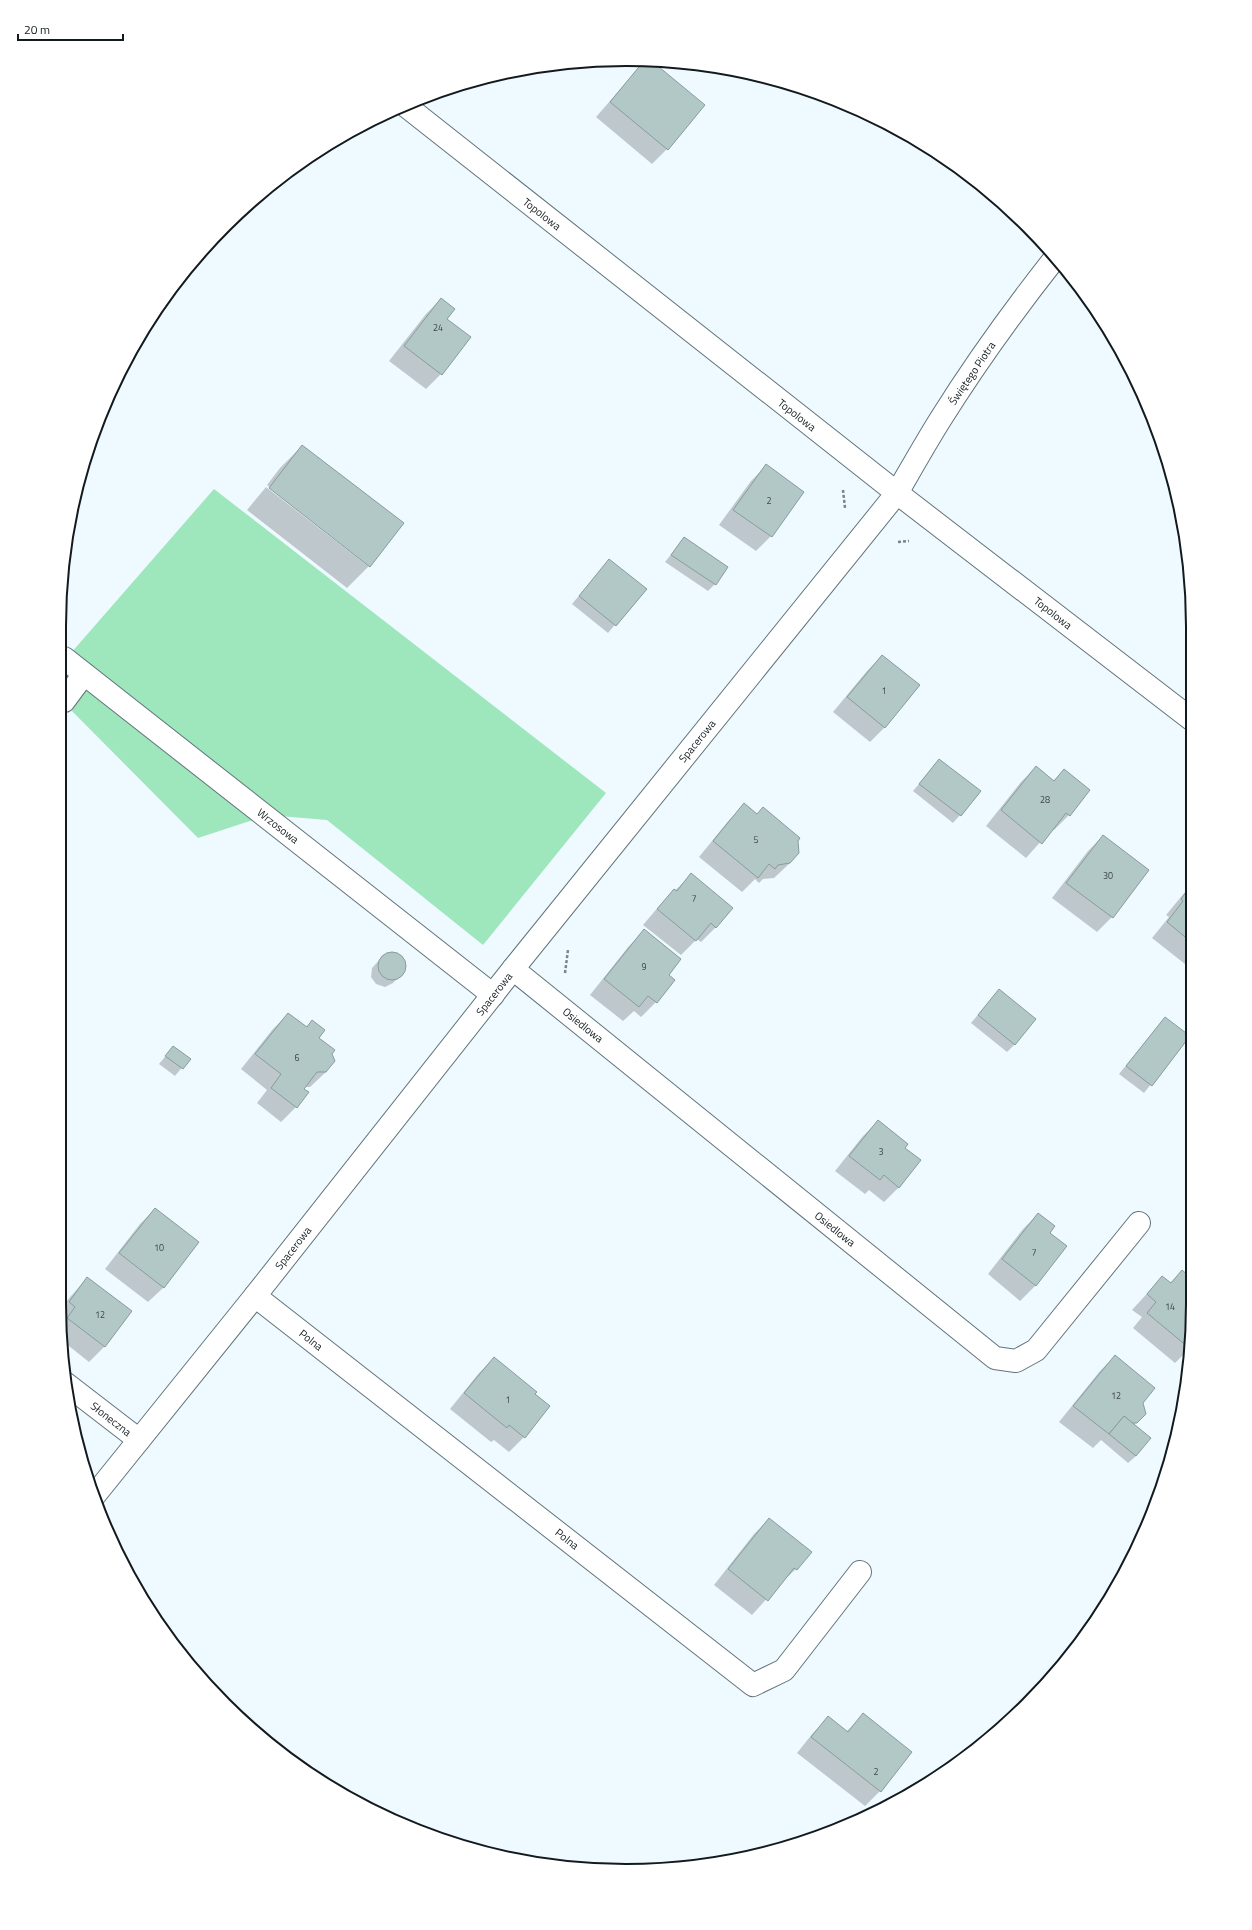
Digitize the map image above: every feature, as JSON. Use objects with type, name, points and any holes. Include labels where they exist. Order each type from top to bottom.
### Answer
[{"type":"street","name":"Topolowa","points":[[411,110],[896,493],[1186,715]]},
{"type":"street","name":"Świętego Piotra","points":[[896,493],[940,420],[979,361],[1030,289],[1051,262]]},
{"type":"street","name":"Spacerowa","points":[[98,1490],[255,1296],[513,969],[896,493]]},
{"type":"street","name":"Wrzosowa","points":[[66,660],[493,995]]},
{"type":"street","points":[[66,698],[84,674]]},
{"type":"street","name":"Osiedlowa","points":[[513,969],[995,1358],[1016,1361],[1036,1350],[1139,1223]]},
{"type":"street","name":"Polna","points":[[255,1296],[753,1685],[784,1670],[860,1572]]},
{"type":"street","name":"Słoneczna","points":[[73,1390],[139,1440]]},
{"type":"path","points":[[843,487],[845,512]]},
{"type":"green space","points":[[214,489],[606,793],[483,945],[327,820],[268,815],[198,838],[66,705],[66,659]]},
{"type":"building","points":[[639,66],[659,67],[705,105],[668,150],[610,102]]},
{"type":"building","points":[[441,298],[455,309],[447,319],[471,337],[442,375],[404,346]]},
{"type":"building","points":[[302,445],[404,523],[370,567],[269,488]]},
{"type":"building","points":[[766,464],[804,492],[772,537],[733,510]]},
{"type":"building","points":[[684,537],[728,567],[716,585],[671,555]]},
{"type":"building","points":[[609,559],[647,589],[616,626],[579,596]]},
{"type":"building","points":[[882,655],[920,685],[885,728],[847,697]]},
{"type":"building","points":[[939,759],[981,791],[961,816],[919,784]]},
{"type":"building","points":[[1036,766],[1054,781],[1064,769],[1090,790],[1070,816],[1066,813],[1042,844],[1001,810]]},
{"type":"building","points":[[744,803],[757,814],[763,807],[800,838],[798,841],[799,853],[790,863],[778,865],[775,869],[769,864],[758,878],[713,841]]},
{"type":"building","points":[[1103,835],[1149,870],[1113,918],[1066,883]]},
{"type":"building","points":[[691,873],[733,908],[716,928],[711,923],[696,941],[657,909],[674,889],[677,891]]},
{"type":"building","points":[[1186,892],[1186,938],[1167,922],[1183,901],[1181,899]]},
{"type":"building","points":[[644,929],[681,959],[669,975],[675,980],[657,1003],[648,996],[639,1007],[604,979]]},
{"type":"building","points":[[392,952],[402,956],[406,966],[402,976],[392,980],[382,976],[378,966],[382,956]]},
{"type":"building","points":[[999,989],[1036,1019],[1015,1045],[978,1015]]},
{"type":"building","points":[[288,1013],[307,1027],[312,1020],[325,1030],[319,1038],[335,1050],[332,1054],[335,1061],[326,1072],[317,1072],[304,1089],[309,1092],[297,1108],[271,1088],[281,1074],[255,1054]]},
{"type":"building","points":[[1165,1017],[1186,1033],[1186,1041],[1152,1086],[1126,1066]]},
{"type":"building","points":[[173,1046],[191,1059],[183,1069],[165,1056]]},
{"type":"building","points":[[878,1120],[908,1144],[905,1148],[921,1160],[899,1188],[884,1175],[880,1180],[849,1156]]},
{"type":"building","points":[[155,1208],[199,1242],[164,1288],[119,1253]]},
{"type":"building","points":[[1038,1213],[1055,1226],[1050,1233],[1067,1246],[1036,1286],[1002,1259]]},
{"type":"building","points":[[1182,1270],[1186,1273],[1185,1344],[1147,1313],[1156,1302],[1147,1294],[1162,1276],[1171,1283]]},
{"type":"building","points":[[87,1277],[132,1311],[105,1347],[67,1318],[75,1307],[69,1302]]},
{"type":"building","points":[[1115,1355],[1155,1388],[1143,1403],[1146,1414],[1137,1423],[1132,1423],[1124,1416],[1109,1434],[1073,1406]]},
{"type":"building","points":[[494,1357],[537,1392],[535,1394],[550,1406],[525,1438],[509,1425],[507,1428],[464,1393]]},
{"type":"building","points":[[1124,1416],[1151,1438],[1136,1456],[1109,1434]]},
{"type":"building","points":[[769,1518],[812,1552],[797,1570],[794,1568],[768,1601],[728,1569]]},
{"type":"building","points":[[863,1713],[912,1752],[881,1792],[811,1737],[828,1716],[848,1732]]}]
